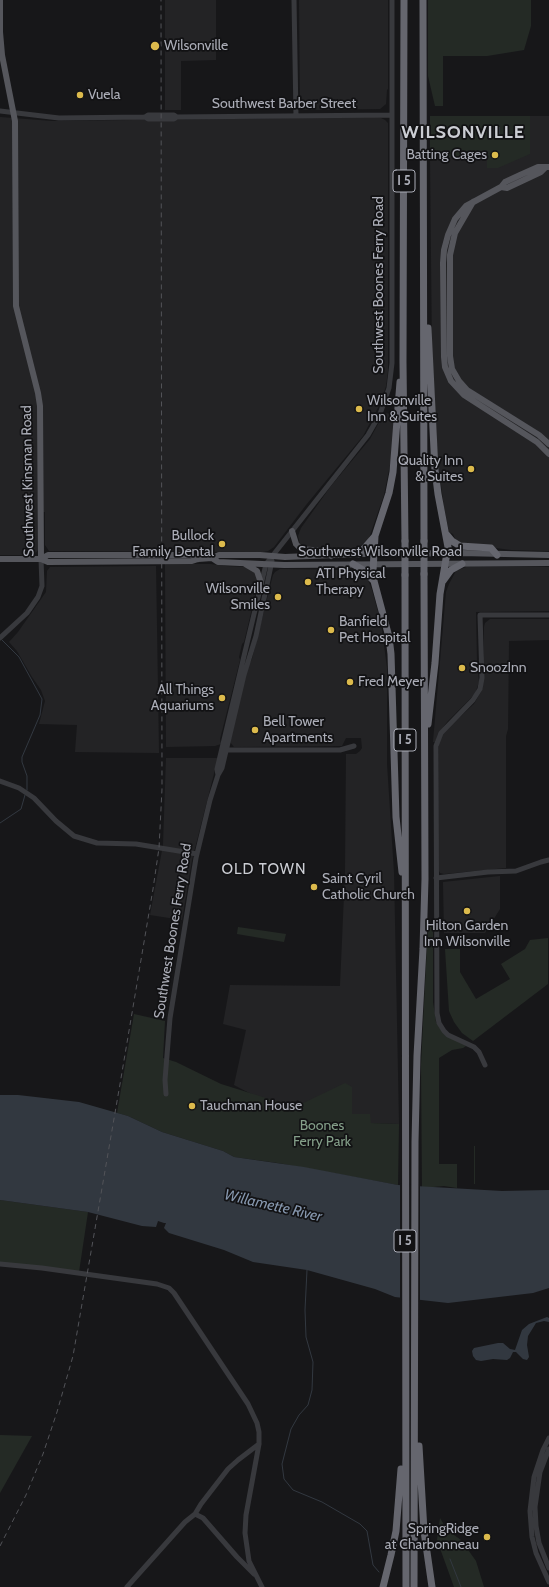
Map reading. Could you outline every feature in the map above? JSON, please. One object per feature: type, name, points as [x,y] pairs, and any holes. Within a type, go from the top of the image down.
[{"type":"highway","name":"I 5","points":[[404,0],[403,362],[405,541],[406,1587]]},
{"type":"highway","name":"I 5","points":[[414,1587],[415,1142],[417,1056],[425,902],[423,0]]},
{"type":"highway","name":"I 5","points":[[424,316],[428,322],[435,470],[448,547],[441,584],[435,663],[425,755]]},
{"type":"highway","name":"I 5","points":[[403,362],[398,392],[393,472],[385,509],[375,536],[373,564],[374,581],[391,654],[396,817],[405,906]]},
{"type":"highway","points":[[445,533],[452,541],[460,546],[491,548],[497,555]]},
{"type":"highway","name":"I 5","points":[[359,554],[375,536]]},
{"type":"highway","points":[[353,564],[363,570],[374,581]]},
{"type":"highway","points":[[441,584],[451,570],[462,564]]},
{"type":"highway","name":"I 5","points":[[415,1414],[418,1438],[424,1536],[432,1587]]},
{"type":"highway","name":"I 5","points":[[383,1587],[396,1531],[405,1429]]},
{"type":"main road","name":"Southwest Kinsman Road","points":[[0,0],[2,55],[14,113],[15,301],[17,316],[40,403],[41,559]]},
{"type":"main road","points":[[547,167],[534,168],[505,182],[501,187],[466,206],[455,219],[448,235],[444,250],[443,348],[446,367],[454,386],[464,395],[537,442],[549,454]]},
{"type":"main road","points":[[473,202],[455,233],[450,255],[450,356],[452,369],[458,381],[467,390],[539,435],[549,444]]},
{"type":"main road","points":[[292,531],[296,544],[302,549],[323,551],[331,556]]},
{"type":"main road","name":"Southwest Wilsonville Road","points":[[0,559],[41,559],[48,562],[192,561],[198,559],[213,559],[219,556],[331,556],[359,554],[446,553],[549,555]]},
{"type":"main road","name":"Southwest Wilsonville Road","points":[[213,559],[218,562],[269,564],[444,565],[549,563]]},
{"type":"main road","points":[[242,563],[257,571],[261,583]]},
{"type":"street","points":[[294,0],[296,116]]},
{"type":"street","name":"Southwest Boones Ferry Road","points":[[218,775],[217,769],[261,583],[272,556],[368,435],[378,419],[387,394],[392,363],[392,0]]},
{"type":"street","name":"Southwest Barber Street","points":[[0,111],[59,118],[145,117],[148,115],[174,115],[177,117],[392,115]]},
{"type":"street","name":"Southwest Kinsman Road","points":[[2,637],[27,613],[38,597],[42,586],[41,559]]},
{"type":"street","name":"Southwest Boones Ferry Road","points":[[166,1094],[170,1018],[197,854],[207,813],[227,750],[269,564]]},
{"type":"street","points":[[485,1064],[476,1049],[470,1044],[448,1035],[438,1020],[436,744],[443,730],[473,700],[480,689],[482,678],[480,615],[549,615]]},
{"type":"street","points":[[227,750],[340,750],[354,746]]},
{"type":"street","points":[[0,781],[19,788],[31,796],[41,804],[60,825],[74,836],[97,843],[136,844],[197,854]]},
{"type":"street","points":[[436,878],[488,872],[516,871],[549,860]]},
{"type":"street","points":[[0,1264],[42,1268],[157,1284],[169,1288],[182,1303],[252,1411],[259,1428],[259,1444],[245,1528],[246,1548],[255,1575],[262,1587]]},
{"type":"street","points":[[549,1438],[543,1450],[534,1477],[530,1512],[531,1532],[536,1553],[549,1582]]},
{"type":"street","points":[[127,1587],[185,1522],[195,1514],[200,1504],[228,1469],[247,1452],[259,1444]]},
{"type":"street","points":[[549,1448],[538,1485],[535,1515],[539,1543],[549,1568]]},
{"type":"street","points":[[195,1514],[203,1518],[255,1575]]},
{"type":"shaded area","points":[[165,0],[216,0],[216,60],[181,61],[181,110],[165,110]]},
{"type":"shaded area","points":[[299,0],[388,0],[388,89],[386,104],[380,109],[303,110],[300,106]]},
{"type":"shaded area","points":[[530,116],[549,116],[549,551],[511,550],[457,543],[453,534],[449,532],[438,462],[432,353],[430,157],[487,157],[530,154]]},
{"type":"shaded area","points":[[0,117],[52,121],[372,117],[381,118],[388,123],[388,371],[386,386],[381,402],[363,436],[306,505],[274,547],[268,551],[49,551],[45,545],[45,512],[38,512],[38,550],[35,554],[0,555]]},
{"type":"shaded area","points":[[384,413],[395,414],[392,455],[384,495],[369,538],[359,547],[350,550],[330,550],[304,547],[300,544],[298,536],[301,528],[331,486],[370,439]]},
{"type":"shaded area","points":[[165,564],[210,564],[245,567],[255,572],[258,583],[220,739],[221,744],[215,746],[166,747]]},
{"type":"shaded area","points":[[156,566],[159,753],[75,752],[77,725],[39,724],[45,701],[41,690],[17,651],[9,642],[18,632],[46,592],[47,571],[50,567]]},
{"type":"shaded area","points":[[466,567],[549,567],[549,611],[476,612],[479,682],[475,694],[447,722],[438,734],[435,742],[433,742],[446,592],[456,571]]},
{"type":"shaded area","points":[[280,569],[357,570],[366,575],[372,590],[381,623],[387,668],[387,764],[394,873],[399,1124],[371,1123],[351,1114],[352,1087],[301,1105],[298,1100],[290,1104],[274,1106],[234,1085],[246,1030],[223,1024],[230,985],[340,986],[345,873],[346,754],[356,754],[362,748],[361,738],[346,738],[342,746],[234,747],[230,742],[248,666],[252,659],[273,575]]},
{"type":"shaded area","points":[[490,619],[549,619],[549,640],[509,641],[508,729],[506,736],[506,868],[444,874],[440,873],[438,869],[440,738],[445,731],[474,704],[482,690],[484,670],[484,627],[485,623]]},
{"type":"shaded area","points":[[166,758],[218,758],[192,860],[182,920],[150,915],[163,845]]},
{"type":"shaded area","points":[[500,876],[500,909],[485,933],[444,933],[443,882]]},
{"type":"green space","points":[[428,0],[531,0],[531,26],[524,50],[487,56],[443,56],[443,106],[435,106],[428,76]]},
{"type":"green space","points":[[430,116],[530,116],[530,154],[498,168],[487,168],[487,157],[430,157]]},
{"type":"green space","points":[[428,926],[433,926],[433,1002],[436,1022],[444,1034],[466,1046],[452,1050],[439,1058],[439,1164],[457,1164],[457,1188],[444,1186],[422,1188],[421,1065]]},
{"type":"green space","points":[[238,927],[286,934],[284,942],[237,934]]},
{"type":"green space","points":[[548,938],[548,984],[473,1041],[462,1033],[454,1022],[449,1011],[445,949],[460,949],[460,972],[476,999],[510,979],[501,964],[525,949],[530,940]]},
{"type":"green space","name":"Boones Ferry Park","points":[[134,1014],[165,1021],[163,1058],[176,1062],[221,1084],[295,1107],[345,1083],[352,1087],[352,1114],[370,1114],[371,1123],[399,1124],[398,1185],[278,1163],[234,1157],[223,1151],[162,1132],[128,1116],[117,1113]]},
{"type":"green space","points":[[475,1146],[475,1184],[474,1184]]},
{"type":"green space","points":[[0,1200],[88,1212],[79,1272],[0,1263]]},
{"type":"green space","points":[[0,1435],[32,1436],[0,1493]]},
{"type":"green space","points":[[440,1518],[447,1530],[461,1540],[476,1561],[484,1587],[454,1587],[437,1540]]},
{"type":"water","points":[[487,127],[500,127],[500,137],[487,137]]},
{"type":"water","name":"Willamette River","points":[[0,1095],[18,1095],[79,1102],[128,1116],[162,1132],[223,1151],[234,1157],[304,1167],[398,1185],[502,1191],[549,1190],[549,1288],[533,1293],[448,1303],[395,1297],[375,1289],[307,1270],[253,1262],[224,1250],[169,1233],[164,1228],[166,1223],[158,1221],[156,1227],[142,1226],[88,1212],[0,1200]]},
{"type":"water","points":[[547,1317],[549,1318],[549,1322],[544,1321],[536,1323],[528,1336],[527,1345],[529,1357],[527,1360],[523,1359],[516,1352],[513,1352],[507,1360],[493,1359],[481,1361],[476,1360],[473,1356],[472,1351],[474,1348],[498,1343],[503,1343],[510,1349],[515,1350],[522,1330],[529,1324]]},
{"type":"pier","points":[[400,1183],[420,1185],[420,1302],[400,1300]]},
{"type":"waterway","points":[[2,640],[19,657],[42,699],[40,715],[22,757],[22,762],[27,776],[27,790]]},
{"type":"waterway","points":[[0,823],[21,809],[25,795]]},
{"type":"waterway","points":[[307,1270],[305,1310],[306,1337],[313,1362],[312,1390],[308,1405],[299,1415],[291,1429],[282,1464],[284,1479],[293,1490],[322,1502],[360,1524],[367,1531],[373,1565],[379,1572]]},
{"type":"waterway","points":[[450,1559],[461,1587]]},
{"type":"railway","points":[[0,1546],[26,1495],[43,1454],[73,1356],[159,848],[162,789],[161,0]]},
{"type":"place","name":"Wilsonville","points":[[155,46]]},
{"type":"place","name":"Vuela","points":[[80,95]]},
{"type":"place","name":"Batting Cages","points":[[495,155]]},
{"type":"place","name":"Wilsonville Inn & Suites","points":[[359,409]]},
{"type":"place","name":"Quality Inn & Suites","points":[[471,469]]},
{"type":"place","name":"Bullock Family Dental","points":[[222,544]]},
{"type":"place","name":"ATI Physical Therapy","points":[[308,582]]},
{"type":"place","name":"Wilsonville Smiles","points":[[278,597]]},
{"type":"place","name":"Banfield Pet Hospital","points":[[331,630]]},
{"type":"place","name":"SnoozInn","points":[[462,668]]},
{"type":"place","name":"Fred Meyer","points":[[350,682]]},
{"type":"place","name":"All Things Aquariums","points":[[222,698]]},
{"type":"place","name":"Bell Tower Apartments","points":[[255,730]]},
{"type":"place","name":"Saint Cyril Catholic Church","points":[[314,887]]},
{"type":"place","name":"Hilton Garden Inn Wilsonville","points":[[467,911]]},
{"type":"place","name":"Tauchman House","points":[[192,1106]]},
{"type":"place","name":"SpringRidge at Charbonneau","points":[[487,1537]]},
{"type":"district","name":"WILSONVILLE","points":[[463,133]]},
{"type":"district","name":"OLD TOWN","points":[[264,870]]}]
